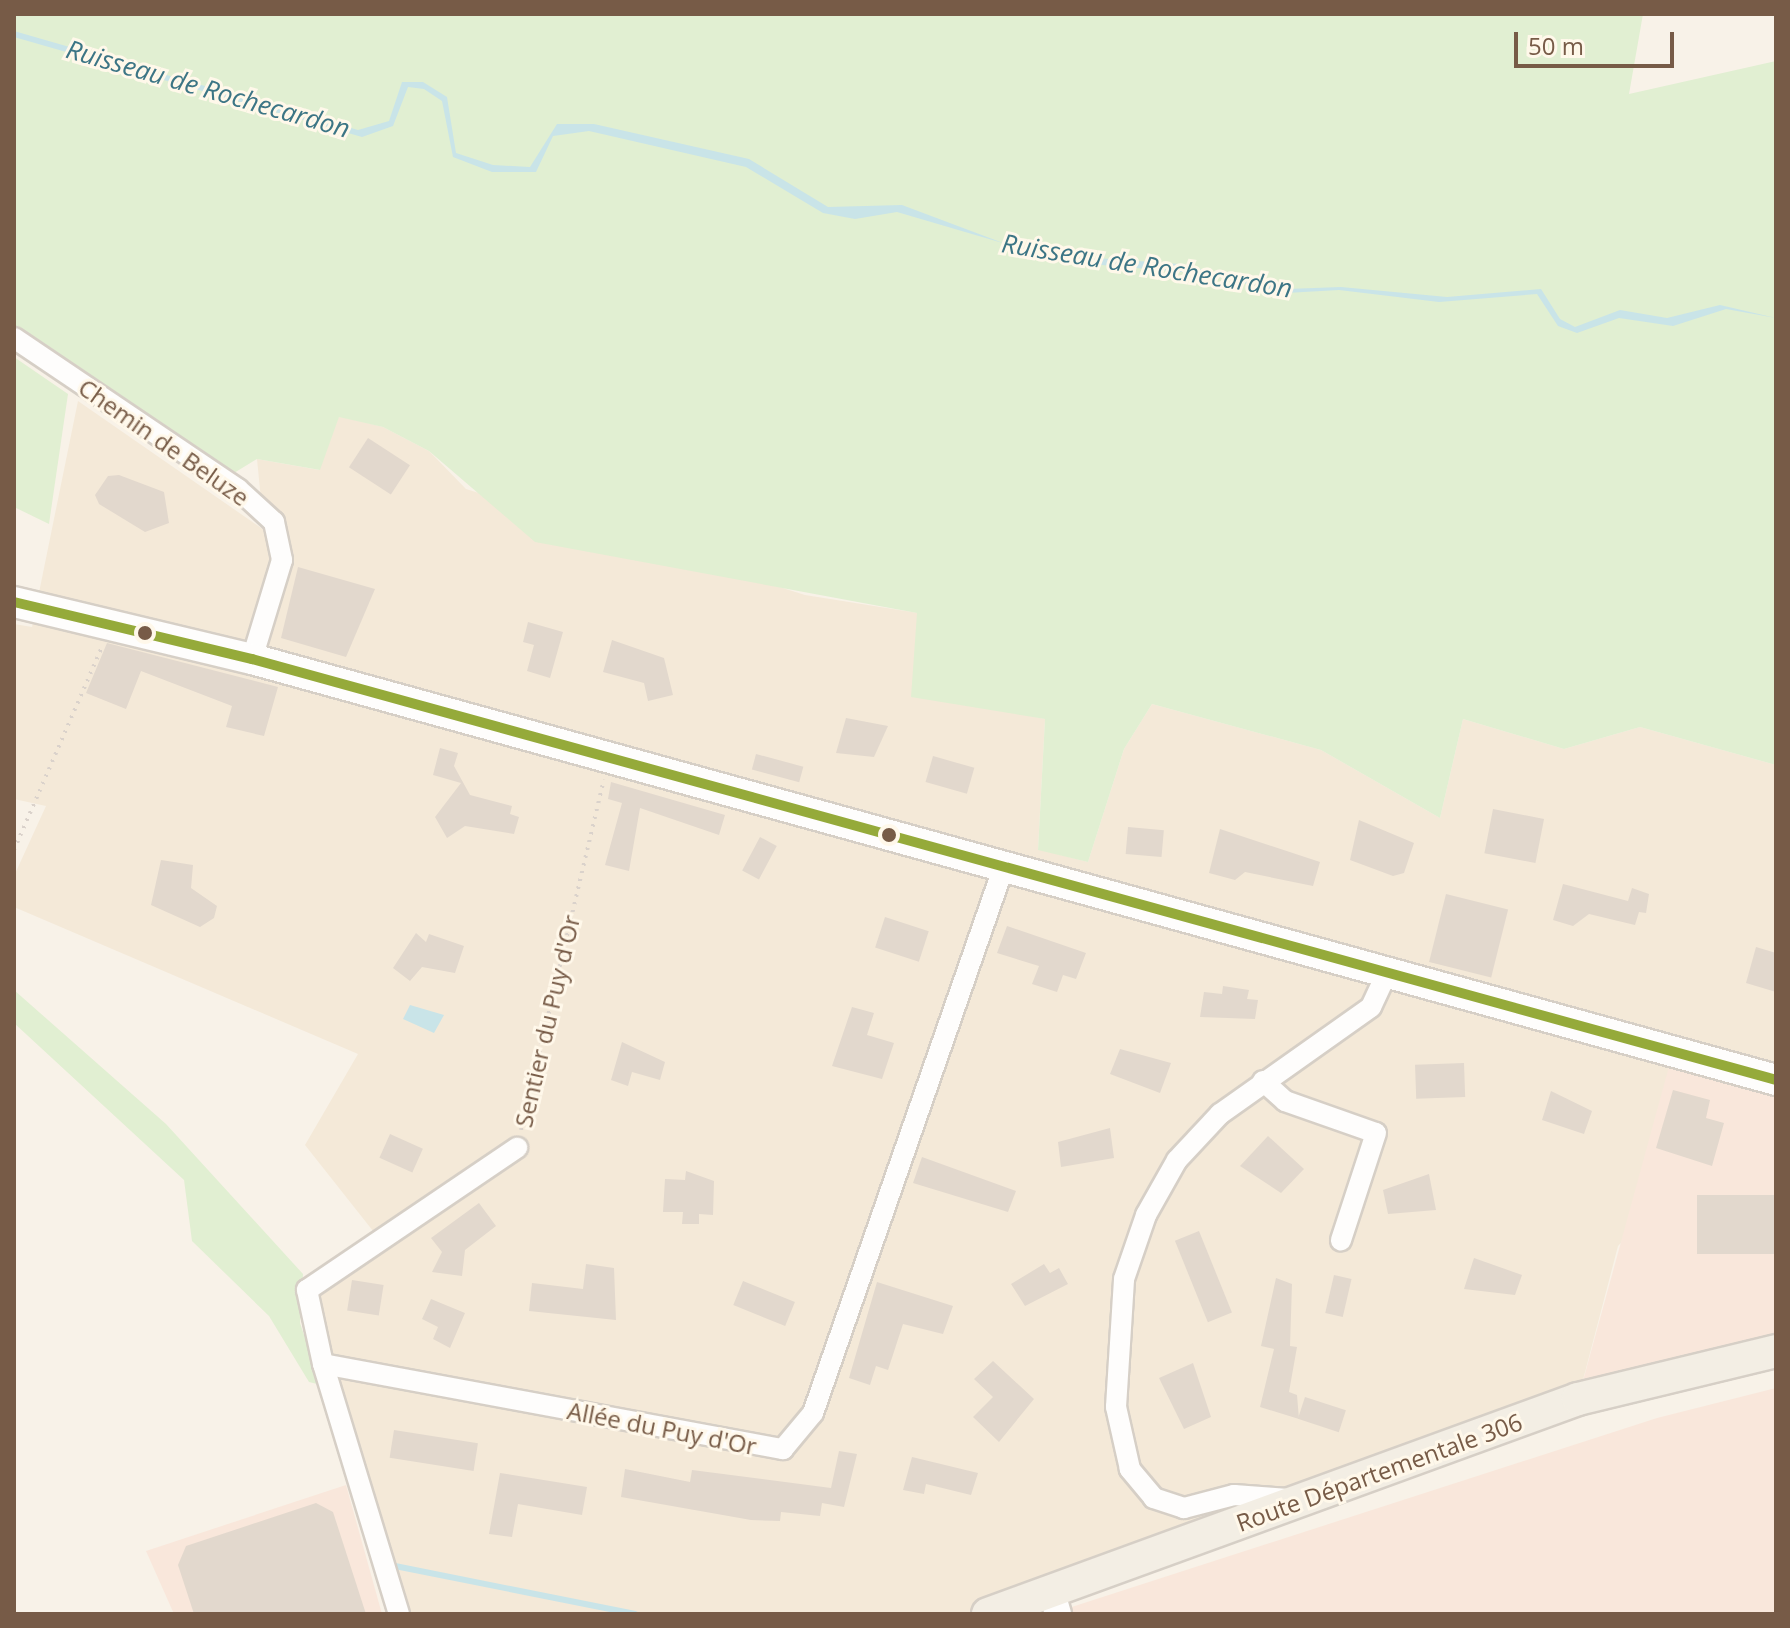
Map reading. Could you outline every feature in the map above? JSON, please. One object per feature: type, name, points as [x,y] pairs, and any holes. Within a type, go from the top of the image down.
[{"type":"main road","points":[[14,602],[112,623],[252,659],[1776,1080]]},
{"type":"main road","name":"Route Départementale 306","points":[[988,1614],[1055,1603],[1304,1501],[1578,1399],[1776,1351]]},
{"type":"street","name":"Chemin de Beluze","points":[[14,338],[238,489],[274,522],[282,560],[252,659]]},
{"type":"street","name":"Allée du Puy d'Or","points":[[323,1364],[783,1449],[813,1413],[1004,866]]},
{"type":"street","points":[[1304,1501],[1234,1495],[1184,1508],[1154,1498],[1130,1469],[1116,1407],[1124,1279],[1146,1215],[1177,1160],[1263,1081],[1371,1007],[1387,973]]},
{"type":"street","points":[[1263,1081],[1285,1101],[1376,1133],[1341,1240]]},
{"type":"street","name":"Sentier du Puy d'Or","points":[[323,1364],[307,1290],[517,1148]]},
{"type":"street","points":[[323,1364],[399,1614]]},
{"type":"path","points":[[14,850],[112,623]]},
{"type":"path","name":"Sentier du Puy d'Or","points":[[517,1148],[609,760]]},
{"type":"shaded area","points":[[78,401],[264,530],[257,459],[319,470],[339,416],[383,427],[429,451],[466,489],[805,595],[918,613],[983,706],[1045,719],[1038,849],[1088,862],[1124,749],[1152,704],[1321,750],[1440,818],[1463,719],[1564,749],[1640,727],[1776,765],[1776,1080],[1618,1246],[1578,1399],[987,1614],[399,1614],[323,1364],[291,1287],[373,1231],[305,1145],[358,1054],[14,907],[14,876],[46,806],[14,799],[14,624],[32,627]]},
{"type":"shaded area","points":[[1673,1052],[1776,1080],[1776,1351],[1578,1399]]},
{"type":"shaded area","points":[[1776,1388],[1776,1614],[1050,1614],[1657,1418]]},
{"type":"shaded area","points":[[346,1485],[382,1614],[174,1614],[146,1551]]},
{"type":"green space","points":[[14,14],[1643,14],[1629,94],[1776,61],[1776,765],[1640,727],[1564,749],[1463,719],[1440,818],[1321,750],[1152,704],[1124,749],[1088,862],[1038,850],[1045,719],[911,697],[917,613],[535,542],[429,451],[383,427],[339,417],[320,470],[257,459],[234,473],[14,325]]},
{"type":"green space","points":[[14,357],[68,394],[49,524],[14,507]]},
{"type":"green space","points":[[14,990],[166,1124],[303,1274],[300,1323],[321,1385],[309,1382],[269,1316],[192,1241],[184,1180],[14,1023]]},
{"type":"water","name":"Ruisseau de Rochecardon","points":[[14,31],[358,130],[389,121],[402,82],[423,82],[447,97],[456,153],[493,165],[530,167],[557,124],[594,124],[749,159],[828,207],[902,205],[1003,243],[897,212],[855,219],[823,213],[746,167],[589,131],[553,136],[536,172],[492,172],[453,157],[442,101],[424,89],[408,87],[393,126],[362,137],[14,37]]},
{"type":"water","name":"Ruisseau de Rochecardon","points":[[1003,243],[1069,256],[1179,264],[1287,289],[1341,287],[1447,297],[1541,289],[1560,319],[1575,327],[1620,310],[1667,318],[1720,305],[1776,318],[1726,309],[1673,326],[1619,318],[1577,333],[1558,326],[1537,294],[1439,302],[1339,290],[1286,293],[1204,274],[1068,262]]},
{"type":"water","points":[[410,1005],[444,1015],[434,1033],[403,1019]]},
{"type":"building","points":[[368,438],[410,465],[391,495],[349,467]]},
{"type":"building","points":[[119,475],[164,492],[169,523],[145,532],[99,504],[95,495],[108,476]]},
{"type":"building","points":[[298,567],[375,589],[346,657],[281,638]]},
{"type":"building","points":[[528,622],[563,632],[550,678],[527,671],[534,645],[523,642]]},
{"type":"building","points":[[612,640],[664,658],[673,695],[648,701],[644,683],[603,672]]},
{"type":"building","points":[[107,643],[278,687],[264,736],[226,727],[232,706],[141,671],[126,709],[86,693]]},
{"type":"building","points":[[846,718],[888,726],[874,757],[836,753]]},
{"type":"building","points":[[440,748],[458,753],[454,766],[470,795],[512,806],[510,814],[519,817],[514,834],[465,826],[447,838],[435,817],[461,783],[433,775]]},
{"type":"building","points":[[756,754],[803,767],[799,782],[752,769]]},
{"type":"building","points":[[933,756],[974,768],[967,794],[926,782]]},
{"type":"building","points":[[611,782],[725,815],[719,835],[640,808],[629,871],[605,865],[622,803],[608,799]]},
{"type":"building","points":[[1493,809],[1544,819],[1535,863],[1484,853]]},
{"type":"building","points":[[1359,820],[1414,843],[1404,873],[1393,876],[1350,860]]},
{"type":"building","points":[[1128,827],[1164,830],[1162,857],[1126,854]]},
{"type":"building","points":[[1220,829],[1320,862],[1313,886],[1245,872],[1235,880],[1209,873]]},
{"type":"building","points":[[760,837],[777,846],[759,879],[742,871]]},
{"type":"building","points":[[161,860],[193,865],[191,888],[217,906],[214,918],[200,927],[151,905]]},
{"type":"building","points":[[1563,884],[1628,901],[1632,888],[1649,894],[1646,913],[1639,912],[1635,925],[1589,914],[1573,926],[1553,920]]},
{"type":"building","points":[[1446,894],[1508,909],[1491,977],[1429,962]]},
{"type":"building","points":[[885,917],[929,931],[919,962],[875,947]]},
{"type":"building","points":[[1007,926],[1086,953],[1076,979],[1063,975],[1057,992],[1032,984],[1039,966],[997,953]]},
{"type":"building","points":[[416,933],[426,942],[429,934],[464,946],[455,973],[422,967],[410,981],[393,968]]},
{"type":"building","points":[[1756,947],[1776,953],[1776,992],[1746,983]]},
{"type":"building","points":[[1223,986],[1249,990],[1247,999],[1258,1000],[1255,1019],[1200,1017],[1204,992],[1222,994]]},
{"type":"building","points":[[852,1007],[874,1013],[867,1035],[894,1043],[882,1079],[832,1066]]},
{"type":"building","points":[[622,1042],[665,1062],[660,1080],[632,1072],[628,1086],[611,1080]]},
{"type":"building","points":[[1120,1049],[1171,1063],[1160,1093],[1110,1074]]},
{"type":"building","points":[[1464,1063],[1465,1097],[1416,1099],[1415,1065]]},
{"type":"building","points":[[1673,1090],[1710,1100],[1706,1118],[1724,1123],[1712,1166],[1656,1148]]},
{"type":"building","points":[[1551,1091],[1592,1111],[1584,1134],[1542,1120]]},
{"type":"building","points":[[1110,1128],[1114,1158],[1061,1167],[1058,1142]]},
{"type":"building","points":[[390,1134],[423,1149],[412,1172],[379,1158]]},
{"type":"building","points":[[1268,1136],[1304,1169],[1281,1193],[1240,1166]]},
{"type":"building","points":[[922,1157],[1016,1191],[1008,1212],[913,1183]]},
{"type":"building","points":[[686,1171],[714,1181],[713,1215],[699,1214],[699,1224],[682,1224],[683,1212],[663,1212],[665,1179],[685,1180]]},
{"type":"building","points":[[1429,1174],[1436,1210],[1388,1214],[1383,1190]]},
{"type":"building","points":[[1697,1195],[1776,1195],[1776,1254],[1697,1254]]},
{"type":"building","points":[[479,1203],[496,1226],[465,1250],[462,1276],[432,1272],[442,1252],[431,1238]]},
{"type":"building","points":[[1199,1231],[1232,1313],[1208,1322],[1175,1241]]},
{"type":"building","points":[[1474,1258],[1522,1275],[1515,1295],[1464,1289]]},
{"type":"building","points":[[586,1264],[614,1268],[616,1320],[529,1311],[532,1283],[583,1289]]},
{"type":"building","points":[[1044,1264],[1050,1273],[1059,1268],[1068,1284],[1025,1306],[1011,1284]]},
{"type":"building","points":[[1334,1275],[1352,1279],[1343,1317],[1325,1313]]},
{"type":"building","points":[[1276,1278],[1292,1284],[1290,1346],[1297,1347],[1289,1392],[1297,1395],[1299,1419],[1260,1407],[1274,1349],[1261,1346]]},
{"type":"building","points":[[352,1280],[384,1285],[379,1316],[347,1311]]},
{"type":"building","points":[[743,1281],[795,1302],[785,1326],[733,1305]]},
{"type":"building","points":[[877,1282],[953,1306],[943,1334],[903,1324],[888,1370],[876,1366],[870,1385],[849,1378]]},
{"type":"building","points":[[431,1299],[465,1313],[450,1348],[433,1339],[438,1327],[422,1319]]},
{"type":"building","points":[[993,1361],[1034,1399],[999,1442],[973,1417],[993,1397],[974,1379]]},
{"type":"building","points":[[1193,1363],[1211,1417],[1184,1429],[1159,1378]]},
{"type":"building","points":[[1305,1397],[1346,1410],[1339,1432],[1298,1419]]},
{"type":"building","points":[[394,1430],[478,1443],[474,1471],[390,1458]]},
{"type":"building","points":[[839,1451],[857,1454],[844,1507],[822,1503],[820,1516],[781,1512],[780,1521],[751,1520],[621,1497],[625,1469],[690,1482],[692,1470],[831,1488]]},
{"type":"building","points":[[912,1457],[978,1473],[971,1495],[926,1484],[924,1494],[903,1490]]},
{"type":"building","points":[[500,1473],[587,1487],[582,1515],[518,1504],[512,1537],[489,1534]]},
{"type":"building","points":[[316,1503],[333,1512],[366,1614],[194,1614],[178,1565],[186,1546]]},
{"type":"waterway","points":[[395,1566],[635,1614]]},
{"type":"transit line","points":[[14,602],[252,659],[1776,1080]]}]
